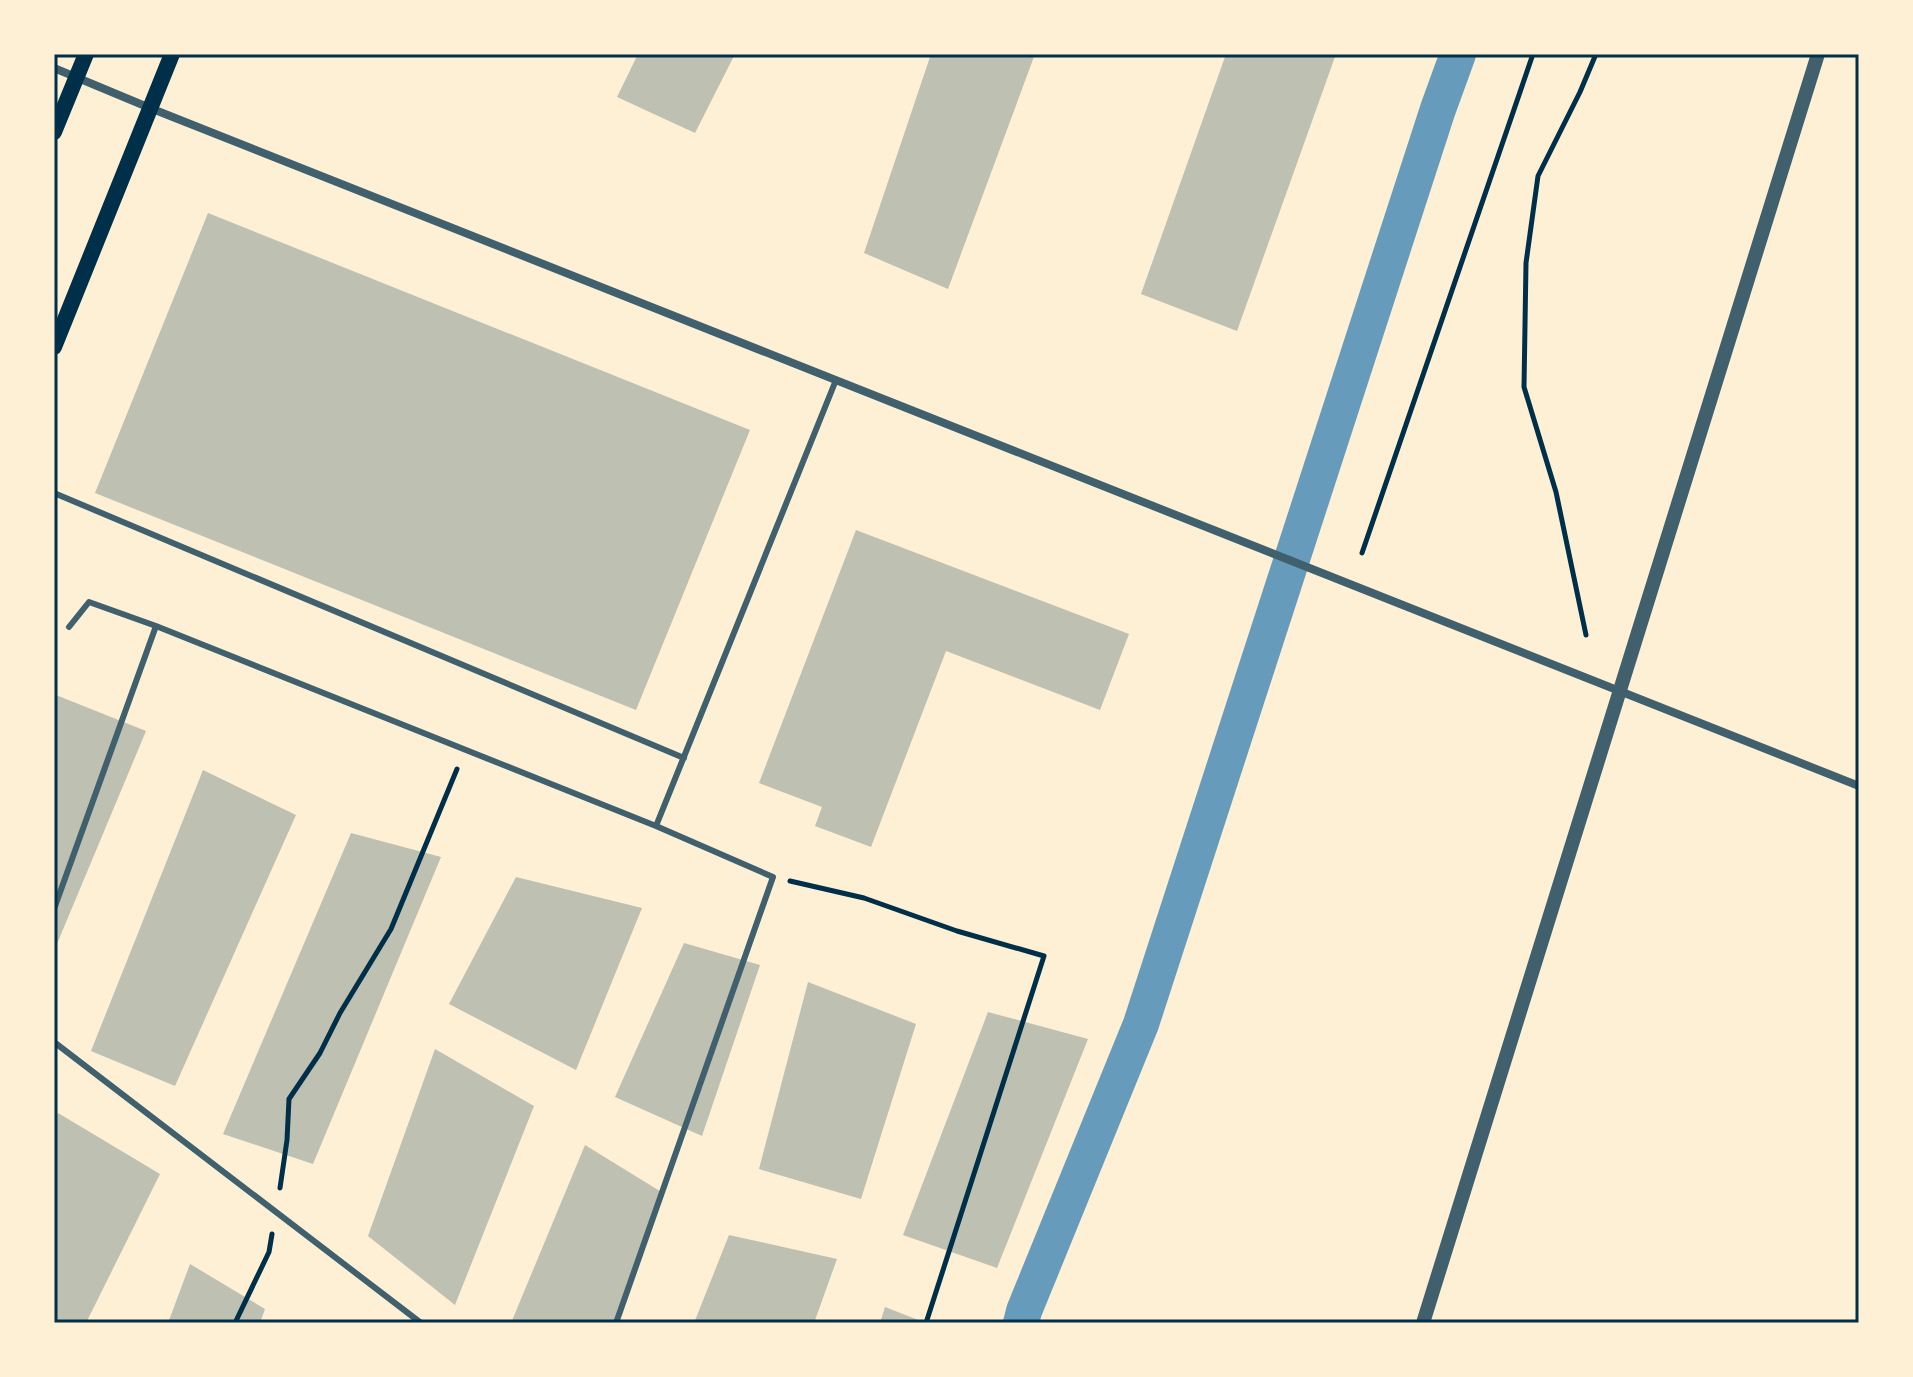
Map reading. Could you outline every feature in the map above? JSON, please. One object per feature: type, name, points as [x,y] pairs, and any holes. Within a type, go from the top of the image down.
[{"type":"main road","points":[[54,132],[86,54]]},
{"type":"main road","points":[[54,347],[172,54]]},
{"type":"street","points":[[1423,1323],[1818,54]]},
{"type":"street","points":[[54,68],[1859,786]]},
{"type":"lane","points":[[656,826],[836,380]]},
{"type":"lane","points":[[54,493],[684,758]]},
{"type":"lane","points":[[69,627],[89,602],[656,826],[773,877],[616,1323]]},
{"type":"lane","points":[[54,909],[156,626]]},
{"type":"lane","points":[[54,1042],[421,1323]]},
{"type":"path","points":[[1362,553],[1533,54]]},
{"type":"path","points":[[1586,635],[1556,492],[1524,387],[1526,263],[1538,176],[1596,54]]},
{"type":"path","points":[[235,1323],[269,1252],[287,1140],[289,1099],[320,1053],[340,1013],[391,929],[464,749]]},
{"type":"path","points":[[773,877],[864,898],[957,931],[1044,956],[926,1323]]},
{"type":"building","points":[[638,54],[735,54],[695,133],[617,97]]},
{"type":"building","points":[[931,54],[1035,54],[948,289],[864,253]]},
{"type":"building","points":[[1226,54],[1336,54],[1237,331],[1141,294]]},
{"type":"building","points":[[208,213],[750,430],[636,710],[95,493]]},
{"type":"building","points":[[856,530],[1129,634],[1100,710],[946,651],[871,847],[815,826],[822,807],[759,783]]},
{"type":"building","points":[[56,695],[146,731],[54,951],[54,699]]},
{"type":"building","points":[[203,770],[296,815],[175,1086],[91,1051]]},
{"type":"building","points":[[351,833],[441,857],[313,1164],[223,1134]]},
{"type":"building","points":[[516,877],[642,908],[576,1070],[449,1004]]},
{"type":"building","points":[[684,943],[760,965],[702,1136],[615,1097]]},
{"type":"building","points":[[808,982],[916,1024],[861,1199],[759,1169]]},
{"type":"building","points":[[988,1012],[1088,1039],[997,1268],[903,1235]]},
{"type":"building","points":[[435,1049],[534,1106],[455,1305],[368,1236]]},
{"type":"building","points":[[58,1113],[160,1174],[86,1323],[54,1323],[54,1122]]},
{"type":"building","points":[[585,1145],[663,1193],[617,1323],[511,1323]]},
{"type":"building","points":[[729,1235],[837,1259],[814,1323],[694,1323]]},
{"type":"building","points":[[190,1264],[265,1309],[260,1323],[168,1323]]},
{"type":"building","points":[[885,1307],[926,1323],[880,1323]]},
{"type":"waterway","points":[[1021,1323],[1141,1024],[1458,54]]}]
